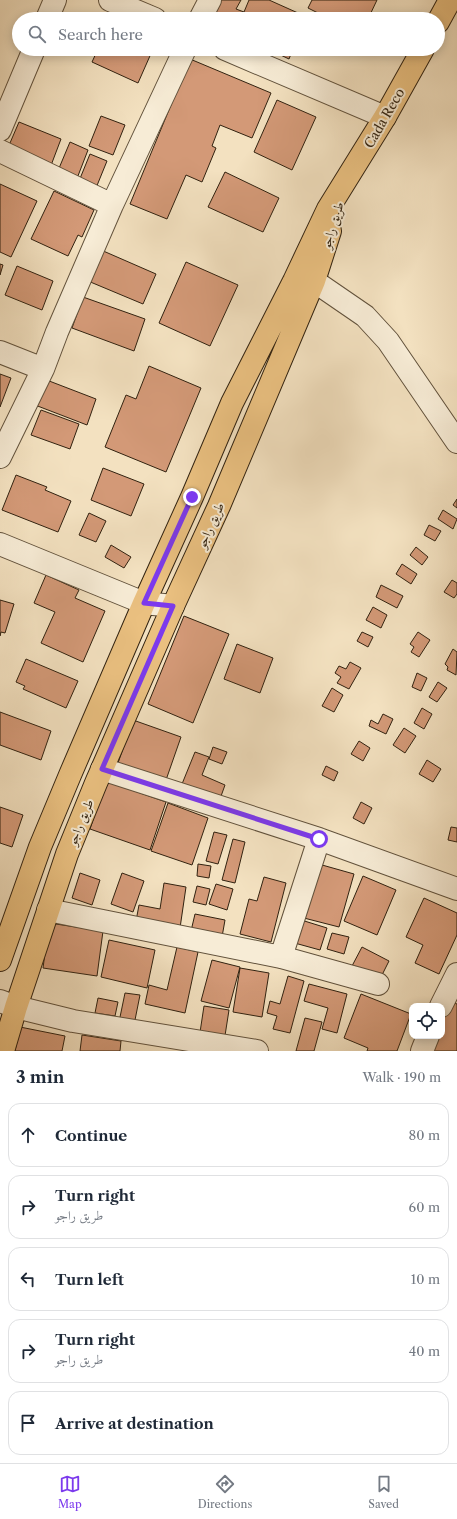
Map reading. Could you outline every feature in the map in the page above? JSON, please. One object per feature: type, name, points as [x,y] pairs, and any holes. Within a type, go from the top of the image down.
[{"type":"main road","points":[[443,12],[450,0]]},
{"type":"main road","name":"Cada Reco","points":[[344,186],[386,117],[419,56]]},
{"type":"main road","name":"طريق راجو","points":[[3,1051],[8,1004],[48,910],[67,854],[102,769],[173,606],[219,506],[314,281],[344,186]]},
{"type":"main road","name":"طريق راجو","points":[[0,960],[40,847],[144,603],[192,497],[232,403],[294,281],[328,209],[344,186]]},
{"type":"street","points":[[50,12],[55,0]]},
{"type":"street","points":[[110,0],[138,12]]},
{"type":"street","points":[[204,12],[210,0]]},
{"type":"street","points":[[0,130],[31,56]]},
{"type":"street","points":[[0,456],[43,369],[57,332],[112,205],[182,56]]},
{"type":"street","points":[[242,56],[386,117]]},
{"type":"street","points":[[0,151],[112,205]]},
{"type":"street","points":[[314,281],[364,316],[388,341],[457,442]]},
{"type":"street","points":[[0,352],[43,369]]},
{"type":"street","points":[[0,544],[144,603],[173,606]]},
{"type":"street","points":[[102,769],[319,839],[457,889]]},
{"type":"street","points":[[281,957],[319,839]]},
{"type":"street","points":[[48,910],[281,957],[378,984]]},
{"type":"street","points":[[442,1003],[457,974]]},
{"type":"street","points":[[8,1004],[110,1028],[257,1051]]},
{"type":"street","points":[[422,1051],[427,1039]]},
{"type":"building","points":[[215,0],[241,0],[236,9],[244,12],[210,12]]},
{"type":"building","points":[[249,0],[269,0],[296,12],[244,12]]},
{"type":"building","points":[[312,0],[377,0],[371,12],[316,12],[308,8]]},
{"type":"building","points":[[95,56],[150,56],[138,83],[92,62]]},
{"type":"building","points":[[283,56],[290,56],[289,59]]},
{"type":"building","points":[[190,59],[271,93],[252,138],[220,125],[212,146],[216,148],[202,182],[186,175],[167,219],[130,204]]},
{"type":"building","points":[[277,100],[316,117],[292,170],[254,152]]},
{"type":"building","points":[[101,116],[125,125],[113,155],[89,146]]},
{"type":"building","points":[[19,122],[61,139],[50,168],[7,150]]},
{"type":"building","points":[[70,142],[88,150],[76,181],[57,173]]},
{"type":"building","points":[[90,154],[107,161],[96,188],[79,181]]},
{"type":"building","points":[[225,172],[279,198],[263,232],[208,207]]},
{"type":"building","points":[[0,184],[37,201],[11,257],[0,252]]},
{"type":"building","points":[[54,191],[94,210],[82,237],[78,235],[68,256],[31,239]]},
{"type":"building","points":[[101,250],[156,274],[143,304],[88,281]]},
{"type":"building","points":[[186,262],[238,285],[210,346],[159,323]]},
{"type":"building","points":[[0,264],[3,265],[0,275]]},
{"type":"building","points":[[17,266],[53,281],[42,310],[5,295]]},
{"type":"building","points":[[83,297],[145,319],[134,351],[72,328]]},
{"type":"building","points":[[149,366],[201,388],[166,472],[105,447],[126,395],[136,399]]},
{"type":"building","points":[[0,374],[11,378],[0,407]]},
{"type":"building","points":[[44,379],[96,399],[87,425],[35,405]]},
{"type":"building","points":[[41,410],[79,424],[70,449],[31,435]]},
{"type":"building","points":[[103,468],[144,484],[131,516],[91,500]]},
{"type":"building","points":[[16,475],[47,487],[45,490],[71,501],[58,532],[2,510]]},
{"type":"building","points":[[457,499],[457,508],[453,505]]},
{"type":"building","points":[[443,510],[457,519],[453,529],[438,519]]},
{"type":"building","points":[[89,513],[106,521],[96,542],[79,535]]},
{"type":"building","points":[[429,525],[441,531],[435,541],[424,535]]},
{"type":"building","points":[[111,545],[131,557],[124,568],[105,557]]},
{"type":"building","points":[[416,547],[428,557],[422,565],[410,555]]},
{"type":"building","points":[[402,564],[417,574],[411,584],[396,574]]},
{"type":"building","points":[[46,575],[79,590],[75,598],[105,611],[83,662],[41,643],[55,612],[34,603]]},
{"type":"building","points":[[452,580],[457,583],[457,594],[454,598],[444,592]]},
{"type":"building","points":[[381,585],[403,596],[397,608],[376,597]]},
{"type":"building","points":[[0,600],[14,604],[5,633],[1,632],[0,636]]},
{"type":"building","points":[[373,607],[387,615],[381,628],[366,620]]},
{"type":"building","points":[[184,616],[229,634],[193,723],[148,704]]},
{"type":"building","points":[[362,632],[373,637],[368,647],[357,641]]},
{"type":"building","points":[[418,632],[430,640],[419,657],[411,652],[414,647],[410,644]]},
{"type":"building","points":[[237,644],[273,658],[260,693],[224,679]]},
{"type":"building","points":[[453,649],[457,652],[456,675],[447,670],[448,667],[445,664]]},
{"type":"building","points":[[26,659],[78,681],[66,708],[23,689],[25,686],[16,682]]},
{"type":"building","points":[[350,662],[361,668],[349,689],[337,683],[341,677],[335,673],[339,666],[346,669]]},
{"type":"building","points":[[417,673],[427,678],[421,691],[412,687]]},
{"type":"building","points":[[438,682],[447,688],[437,702],[429,697]]},
{"type":"building","points":[[332,688],[343,695],[334,712],[322,706]]},
{"type":"building","points":[[422,708],[432,714],[424,729],[414,723]]},
{"type":"building","points":[[0,712],[51,731],[41,760],[0,745]]},
{"type":"building","points":[[383,714],[393,719],[386,734],[369,726],[371,720],[378,724]]},
{"type":"building","points":[[133,720],[181,737],[166,780],[118,763]]},
{"type":"building","points":[[404,728],[416,736],[405,753],[393,745]]},
{"type":"building","points":[[359,741],[370,748],[363,761],[351,754]]},
{"type":"building","points":[[213,747],[227,752],[222,764],[209,759]]},
{"type":"building","points":[[195,752],[209,757],[202,775],[225,785],[220,799],[182,784]]},
{"type":"building","points":[[427,760],[441,769],[433,782],[419,774]]},
{"type":"building","points":[[326,766],[338,772],[334,781],[322,775]]},
{"type":"building","points":[[106,781],[166,802],[150,850],[90,829]]},
{"type":"building","points":[[361,802],[372,808],[364,824],[353,818]]},
{"type":"building","points":[[168,803],[208,818],[192,865],[151,851]]},
{"type":"building","points":[[0,807],[23,815],[12,847],[0,843]]},
{"type":"building","points":[[451,827],[457,828],[457,842],[448,840]]},
{"type":"building","points":[[214,832],[227,835],[218,864],[206,861]]},
{"type":"building","points":[[233,839],[245,842],[235,883],[222,880]]},
{"type":"building","points":[[315,863],[354,874],[339,927],[300,917]]},
{"type":"building","points":[[198,864],[211,866],[209,878],[197,876]]},
{"type":"building","points":[[80,873],[100,880],[92,905],[72,898]]},
{"type":"building","points":[[122,873],[144,881],[133,912],[111,904]]},
{"type":"building","points":[[363,876],[396,890],[377,935],[344,921]]},
{"type":"building","points":[[264,877],[286,883],[271,942],[240,934],[249,899],[257,901]]},
{"type":"building","points":[[164,883],[186,887],[180,928],[136,921],[139,905],[160,909]]},
{"type":"building","points":[[216,884],[233,889],[227,910],[209,904]]},
{"type":"building","points":[[197,886],[210,889],[206,905],[193,902]]},
{"type":"building","points":[[424,898],[457,913],[457,935],[439,974],[415,963],[423,945],[406,937]]},
{"type":"building","points":[[195,914],[225,920],[222,937],[191,931]]},
{"type":"building","points":[[298,919],[327,928],[320,950],[291,942]]},
{"type":"building","points":[[49,923],[103,931],[97,976],[43,968]]},
{"type":"building","points":[[332,933],[349,937],[344,954],[327,949]]},
{"type":"building","points":[[109,940],[155,950],[147,988],[101,977]]},
{"type":"building","points":[[177,947],[198,952],[185,1013],[145,1004],[149,985],[167,990]]},
{"type":"building","points":[[362,947],[389,961],[379,981],[352,966]]},
{"type":"building","points":[[212,960],[240,967],[229,1008],[201,1001]]},
{"type":"building","points":[[240,968],[269,973],[262,1017],[233,1012]]},
{"type":"building","points":[[288,976],[304,981],[290,1033],[273,1029],[277,1016],[267,1013],[270,1001],[280,1004]]},
{"type":"building","points":[[309,984],[347,994],[337,1033],[322,1029],[328,1008],[304,1001]]},
{"type":"building","points":[[125,993],[140,995],[134,1025],[119,1022]]},
{"type":"building","points":[[361,994],[409,1013],[409,1019],[397,1051],[367,1051],[368,1048],[344,1038]]},
{"type":"building","points":[[98,998],[118,1002],[115,1016],[95,1013]]},
{"type":"building","points":[[447,1000],[457,1004],[457,1051],[425,1051],[430,1039],[445,1039],[445,1004]]},
{"type":"building","points":[[204,1006],[229,1010],[224,1042],[199,1039]]},
{"type":"building","points":[[305,1018],[322,1022],[314,1051],[296,1051]]},
{"type":"building","points":[[20,1027],[65,1036],[62,1051],[15,1051]]},
{"type":"building","points":[[82,1035],[121,1041],[120,1051],[80,1051]]},
{"type":"route","points":[[192,497],[144,603],[173,606],[102,769],[319,839]]}]
